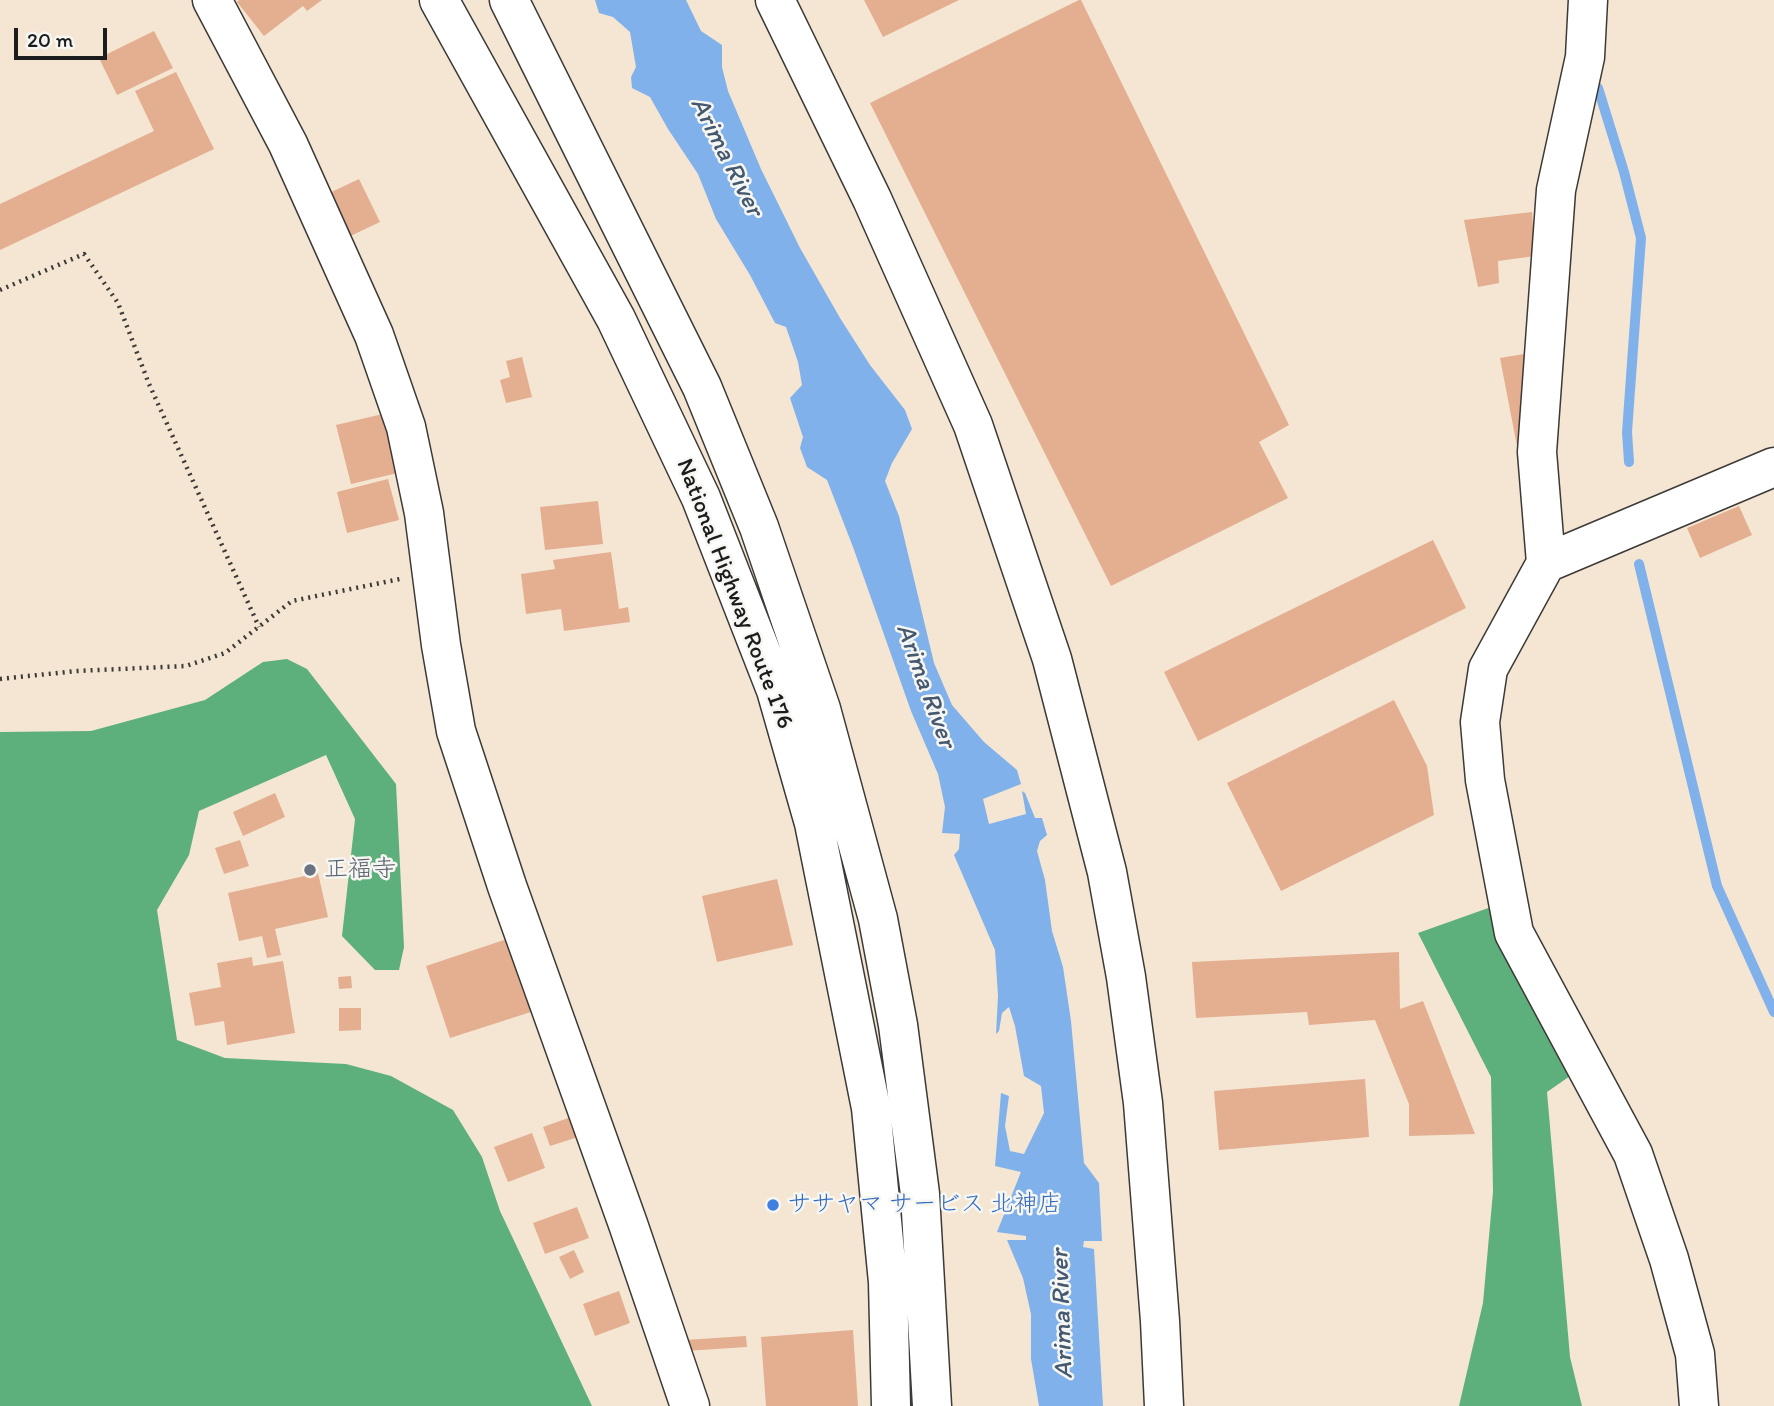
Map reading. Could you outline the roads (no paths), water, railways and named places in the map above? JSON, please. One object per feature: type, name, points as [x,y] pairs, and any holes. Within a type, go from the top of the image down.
[{"type":"main road","points":[[212,0],[288,144],[374,335],[406,427],[424,513],[441,645],[456,731],[507,886],[690,1406]]},
{"type":"main road","name":"National Highway Route 176","points":[[439,0],[616,319],[701,498],[776,690],[814,823],[871,1108],[888,1282],[891,1406]]},
{"type":"main road","name":"National Highway Route 176","points":[[509,0],[702,387],[759,527],[821,709],[878,919],[898,1024],[920,1194],[932,1406]]},
{"type":"main road","points":[[775,0],[872,199],[974,425],[1052,659],[1107,872],[1126,977],[1143,1103],[1164,1406]]},
{"type":"main road","points":[[1588,0],[1585,57],[1556,190],[1537,452],[1546,563],[1488,669],[1480,722],[1485,780],[1514,933],[1633,1154],[1669,1259],[1695,1353],[1699,1406]]},
{"type":"main road","points":[[1546,563],[1774,467]]},
{"type":"water","name":"Arima River","points":[[595,0],[686,0],[701,31],[722,45],[722,67],[728,91],[761,169],[800,248],[870,365],[905,410],[912,429],[885,481],[899,516],[934,663],[952,705],[984,742],[1017,770],[1021,784],[983,799],[989,824],[1026,814],[1022,791],[1035,818],[1042,818],[1047,835],[1040,841],[1037,851],[1045,880],[1052,931],[1063,967],[1071,1021],[1084,1163],[1099,1183],[1102,1241],[1084,1241],[1083,1247],[1094,1249],[1103,1406],[1039,1406],[1031,1359],[1031,1314],[1023,1278],[1007,1240],[1026,1240],[1026,1236],[997,1232],[1021,1172],[995,1166],[1001,1093],[1009,1096],[1005,1126],[1010,1151],[1024,1154],[1044,1113],[1041,1086],[1024,1076],[1009,1007],[1002,1013],[996,1034],[998,996],[995,950],[954,855],[959,849],[960,834],[942,833],[945,807],[938,774],[911,711],[827,480],[807,467],[800,448],[803,437],[790,398],[802,385],[798,362],[786,327],[775,323],[716,219],[698,174],[650,97],[632,88],[631,77],[636,67],[630,32],[613,17],[599,13]]},
{"type":"waterway","points":[[1598,88],[1641,238],[1627,432],[1629,462]]},
{"type":"waterway","points":[[1639,564],[1717,886],[1774,1012]]},
{"type":"place","name":"正福寺","points":[[310,870]]},
{"type":"place","name":"ササヤマ サービス 北神店","points":[[773,1205]]}]
